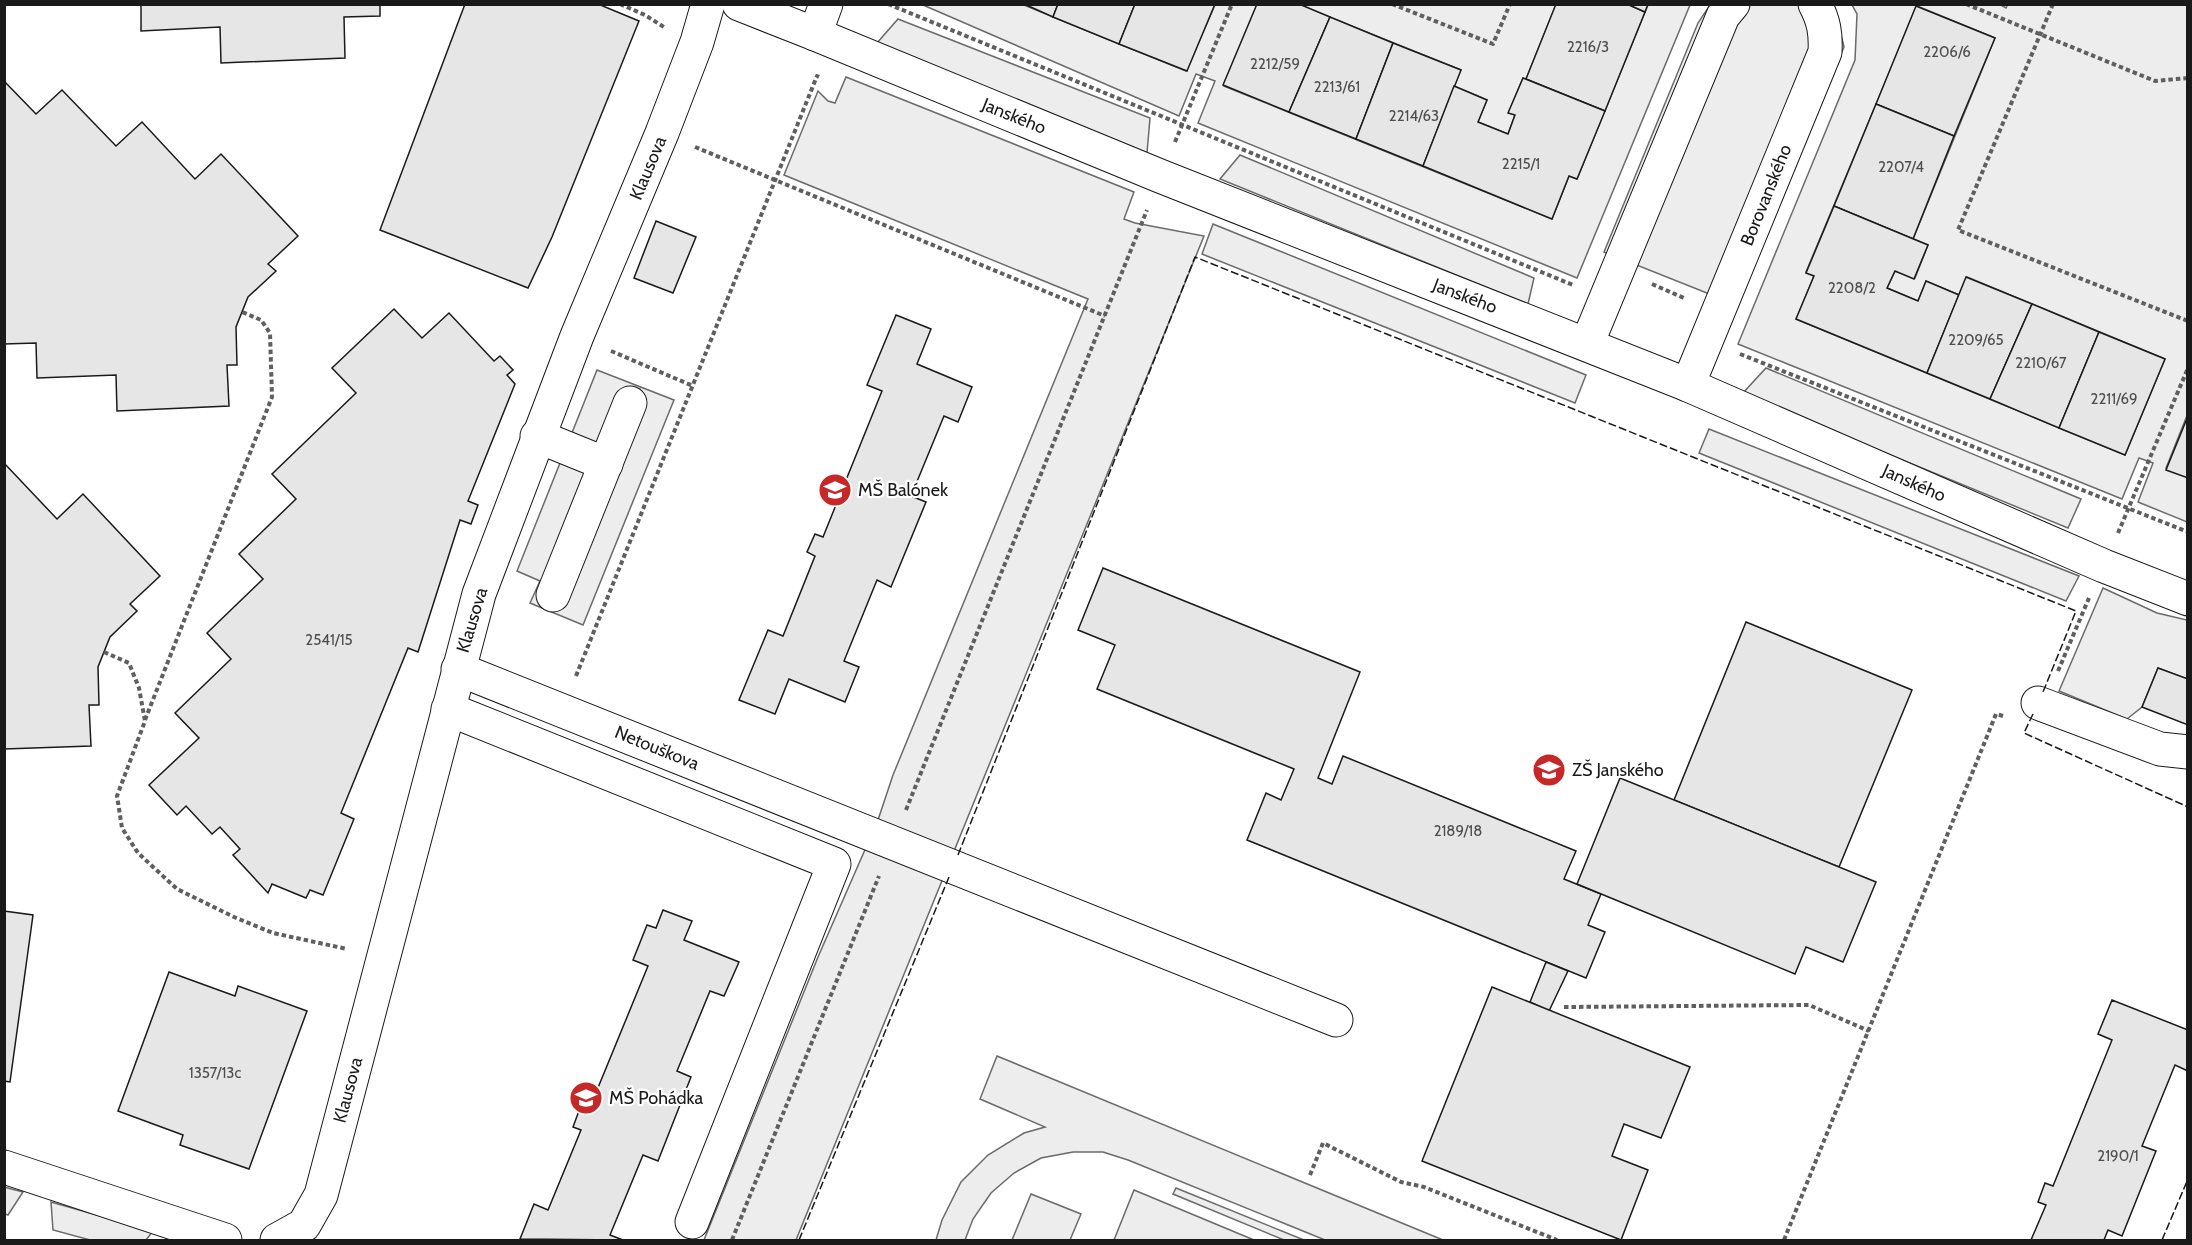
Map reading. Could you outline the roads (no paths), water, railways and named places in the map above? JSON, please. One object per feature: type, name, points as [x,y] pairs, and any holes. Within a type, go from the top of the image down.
[{"type":"street","name":"Klausova","points":[[277,1240],[304,1225],[321,1195],[479,594],[537,436],[662,133],[697,42],[708,4]]},
{"type":"street","name":"Janského","points":[[739,4],[827,28],[1160,176],[1688,385],[2103,566],[2187,599]]},
{"type":"street","points":[[1587,344],[1723,16],[1733,4]]},
{"type":"street","name":"Borovanského","points":[[1688,385],[1825,52],[1826,34],[1822,17],[1815,4]]},
{"type":"street","points":[[553,595],[630,403]]},
{"type":"street","points":[[537,436],[606,464]]},
{"type":"street","name":"Netouškova","points":[[458,669],[1336,1020]]},
{"type":"street","points":[[2038,704],[2160,749],[2187,752]]},
{"type":"street","points":[[448,709],[834,864],[692,1222]]},
{"type":"street","points":[[4,1167],[225,1240]]},
{"type":"place","name":"MŠ Balónek","points":[[835,490]]},
{"type":"place","name":"ZŠ Janského","points":[[1549,770]]},
{"type":"place","name":"MŠ Pohádka","points":[[586,1098]]}]
